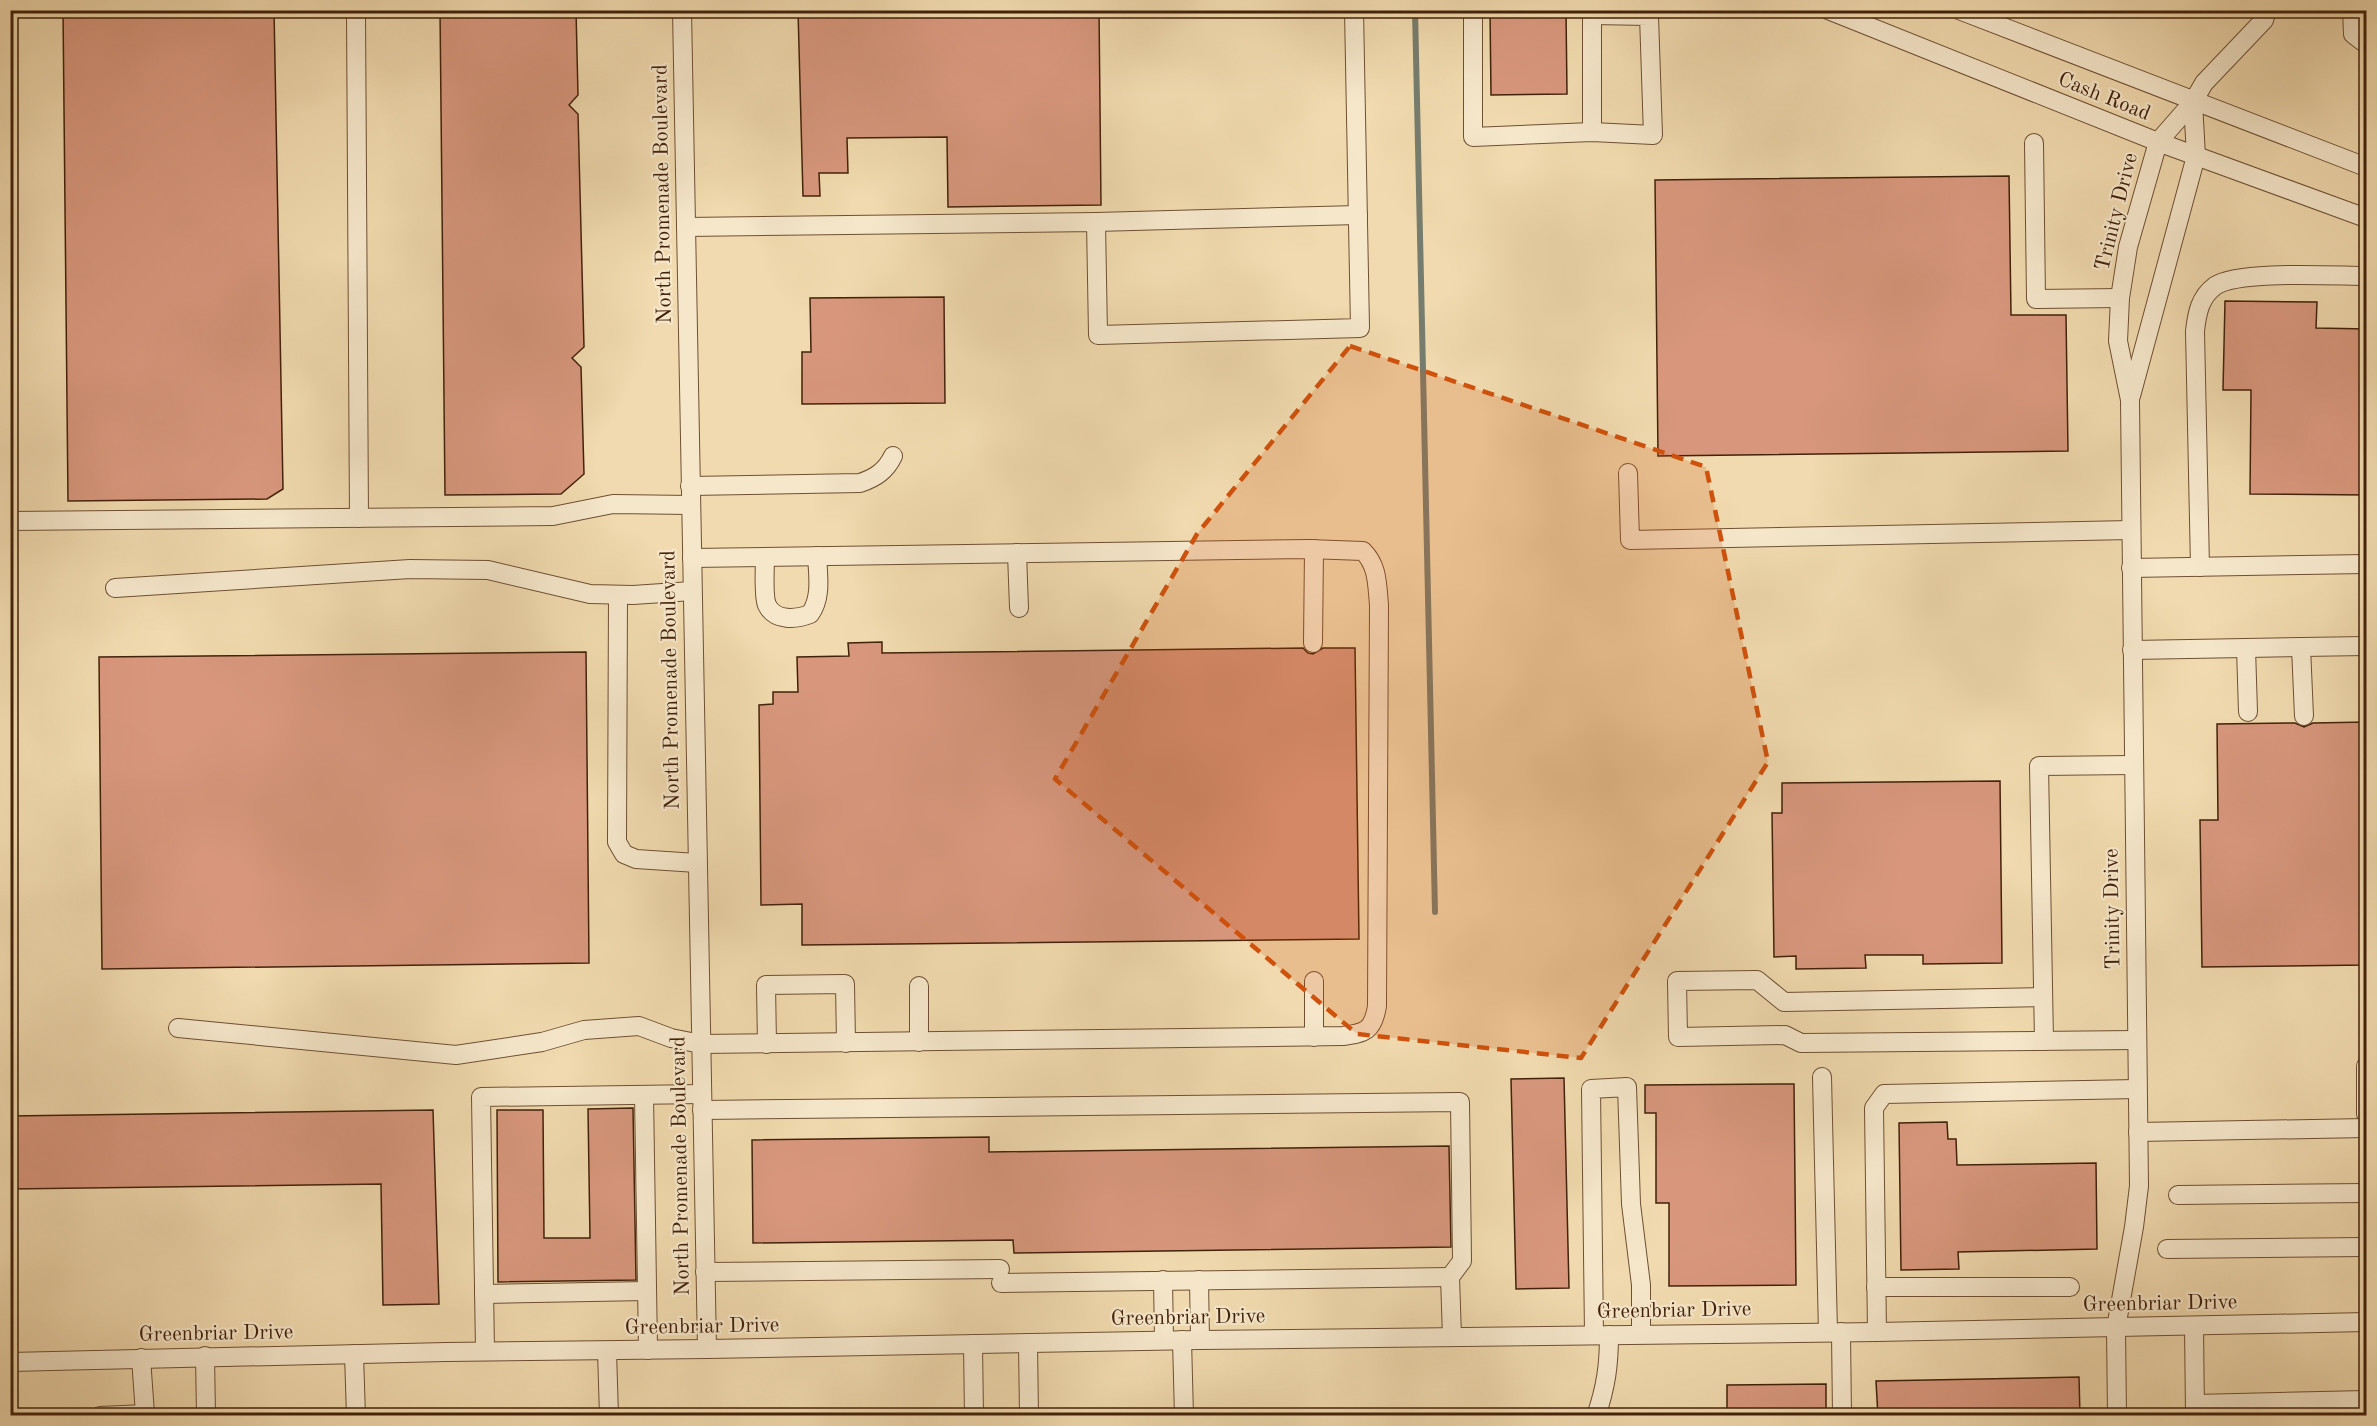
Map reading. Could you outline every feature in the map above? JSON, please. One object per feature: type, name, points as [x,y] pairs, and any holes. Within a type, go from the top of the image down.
[{"type":"street","points":[[356,10],[359,518]]},
{"type":"street","name":"North Promenade Boulevard","points":[[682,10],[707,1349]]},
{"type":"street","points":[[1096,222],[1098,334],[1360,328],[1354,10]]},
{"type":"street","points":[[1473,10],[1473,137],[1592,132],[1653,135],[1648,16],[1592,13],[1592,132]]},
{"type":"street","name":"Cash Road","points":[[1828,10],[2158,142],[2367,218]]},
{"type":"street","name":"Cash Road","points":[[1959,10],[2193,102],[2367,167]]},
{"type":"street","points":[[2193,102],[2209,77],[2264,20],[2267,10]]},
{"type":"street","points":[[2352,10],[2353,34],[2367,44]]},
{"type":"street","name":"Trinity Drive","points":[[2117,1416],[2116,1328],[2139,1186],[2130,400],[2118,341],[2120,298],[2128,247],[2158,142],[2193,102]]},
{"type":"street","name":"Trinity Drive","points":[[2130,400],[2196,156],[2193,102]]},
{"type":"street","points":[[2034,143],[2036,299],[2120,298]]},
{"type":"street","points":[[686,227],[1096,222],[1358,215]]},
{"type":"street","points":[[2200,567],[2195,331],[2198,312],[2205,296],[2217,285],[2254,277],[2367,276]]},
{"type":"street","points":[[690,486],[860,483],[874,478],[888,466],[893,456]]},
{"type":"street","points":[[1628,473],[1630,540],[2131,530]]},
{"type":"street","points":[[10,521],[553,516],[613,504],[691,505]]},
{"type":"street","points":[[1313,643],[1314,549]]},
{"type":"street","points":[[178,1028],[456,1055],[542,1042],[584,1030],[639,1026],[671,1038],[700,1044],[767,1044],[1314,1037],[1363,1033],[1375,1022],[1377,1006],[1379,605],[1376,570],[1371,559],[1363,550],[692,558]]},
{"type":"street","points":[[1017,553],[1018,608]]},
{"type":"street","points":[[765,557],[767,605],[782,617],[791,618],[810,614],[816,606],[818,556]]},
{"type":"street","points":[[2132,568],[2367,564]]},
{"type":"street","points":[[115,588],[410,569],[488,570],[590,594],[618,595],[692,591]]},
{"type":"street","points":[[618,595],[617,842],[624,854],[636,859],[697,863]]},
{"type":"street","points":[[2132,650],[2367,646]]},
{"type":"street","points":[[2301,647],[2304,716]]},
{"type":"street","points":[[2246,648],[2248,712]]},
{"type":"street","points":[[2044,1041],[2039,766],[2134,765]]},
{"type":"street","points":[[2043,997],[1784,1002],[1757,980],[1677,981],[1678,1037],[1785,1035],[1801,1043],[2137,1040]]},
{"type":"street","points":[[1314,981],[1314,1037]]},
{"type":"street","points":[[767,1044],[766,985],[845,984],[846,1043]]},
{"type":"street","points":[[919,986],[919,1042]]},
{"type":"street","points":[[1784,1002],[1785,1035]]},
{"type":"street","points":[[2366,1066],[2367,1114]]},
{"type":"street","points":[[1822,1077],[1834,1332],[1842,1416]]},
{"type":"street","points":[[1596,1416],[1604,1392],[1609,1364],[1601,1335],[1591,1089],[1627,1087],[1631,1204],[1641,1285],[1641,1334]]},
{"type":"street","points":[[1877,1332],[1874,1108],[1884,1094],[2137,1089]]},
{"type":"street","points":[[644,1095],[648,1350]]},
{"type":"street","points":[[485,1351],[481,1097],[644,1095],[702,1102],[1460,1102],[1462,1261],[1450,1277],[1452,1337]]},
{"type":"street","points":[[2138,1132],[2367,1128]]},
{"type":"street","points":[[2178,1196],[2367,1193]]},
{"type":"street","points":[[2167,1249],[2367,1247]]},
{"type":"street","points":[[705,1272],[1163,1280],[1450,1277]]},
{"type":"street","points":[[1163,1280],[1182,1340],[1184,1416]]},
{"type":"street","points":[[1182,1340],[1199,1280]]},
{"type":"street","points":[[1876,1287],[2070,1287]]},
{"type":"street","points":[[484,1294],[647,1292]]},
{"type":"street","name":"Greenbriar Drive","points":[[10,1362],[354,1353],[1877,1332],[2367,1322]]},
{"type":"street","points":[[2194,1326],[2195,1410],[2367,1400]]},
{"type":"street","points":[[1028,1343],[1029,1416]]},
{"type":"street","points":[[973,1344],[974,1416]]},
{"type":"street","points":[[607,1351],[609,1416]]},
{"type":"street","points":[[354,1353],[356,1416]]},
{"type":"street","points":[[205,1356],[206,1416]]},
{"type":"street","points":[[100,1416],[145,1414],[141,1358]]},
{"type":"highlighted area","points":[[1350,346],[1706,467],[1768,762],[1581,1058],[1357,1034],[1055,779],[1197,534]]},
{"type":"building","points":[[63,10],[274,10],[283,489],[267,499],[68,501]]},
{"type":"building","points":[[440,10],[576,10],[578,95],[569,105],[578,114],[584,347],[572,358],[581,367],[584,474],[561,494],[445,495]]},
{"type":"building","points":[[798,10],[1099,10],[1101,205],[948,207],[947,137],[847,138],[848,173],[819,173],[820,196],[803,196]]},
{"type":"building","points":[[1490,10],[1566,10],[1567,94],[1491,95]]},
{"type":"building","points":[[2009,176],[2011,315],[2066,315],[2068,451],[1658,456],[1655,180]]},
{"type":"building","points":[[944,297],[945,403],[802,404],[802,352],[811,352],[810,298]]},
{"type":"building","points":[[2225,301],[2317,302],[2316,328],[2367,329],[2367,495],[2250,494],[2251,390],[2223,390]]},
{"type":"building","points":[[882,642],[882,653],[1303,648],[1313,654],[1323,648],[1355,648],[1359,939],[802,945],[802,904],[761,905],[759,705],[773,704],[773,692],[798,692],[797,657],[849,656],[848,643]]},
{"type":"building","points":[[586,652],[589,963],[102,969],[99,657]]},
{"type":"building","points":[[2367,722],[2367,965],[2202,967],[2200,820],[2218,820],[2217,724],[2295,723],[2304,727],[2313,723]]},
{"type":"building","points":[[2000,781],[2002,963],[1923,964],[1923,955],[1865,955],[1866,968],[1796,969],[1796,956],[1774,957],[1772,813],[1782,813],[1782,783]]},
{"type":"building","points":[[1564,1078],[1569,1288],[1516,1289],[1511,1079]]},
{"type":"building","points":[[1794,1084],[1796,1285],[1669,1286],[1669,1203],[1656,1203],[1656,1113],[1645,1113],[1645,1085]]},
{"type":"building","points":[[633,1108],[636,1280],[498,1282],[497,1110],[543,1110],[544,1238],[590,1238],[588,1109]]},
{"type":"building","points":[[433,1110],[439,1304],[383,1305],[381,1184],[10,1189],[10,1116]]},
{"type":"building","points":[[1947,1122],[1948,1139],[1956,1139],[1957,1165],[2096,1163],[2097,1249],[1958,1252],[1959,1269],[1901,1270],[1899,1123]]},
{"type":"building","points":[[989,1137],[989,1152],[1449,1146],[1451,1247],[1014,1253],[1013,1240],[753,1243],[752,1140]]},
{"type":"building","points":[[2079,1377],[2080,1416],[1878,1416],[1876,1381]]},
{"type":"building","points":[[1826,1384],[1826,1416],[1727,1416],[1727,1385]]},
{"type":"waterway","points":[[1415,10],[1435,912]]}]
